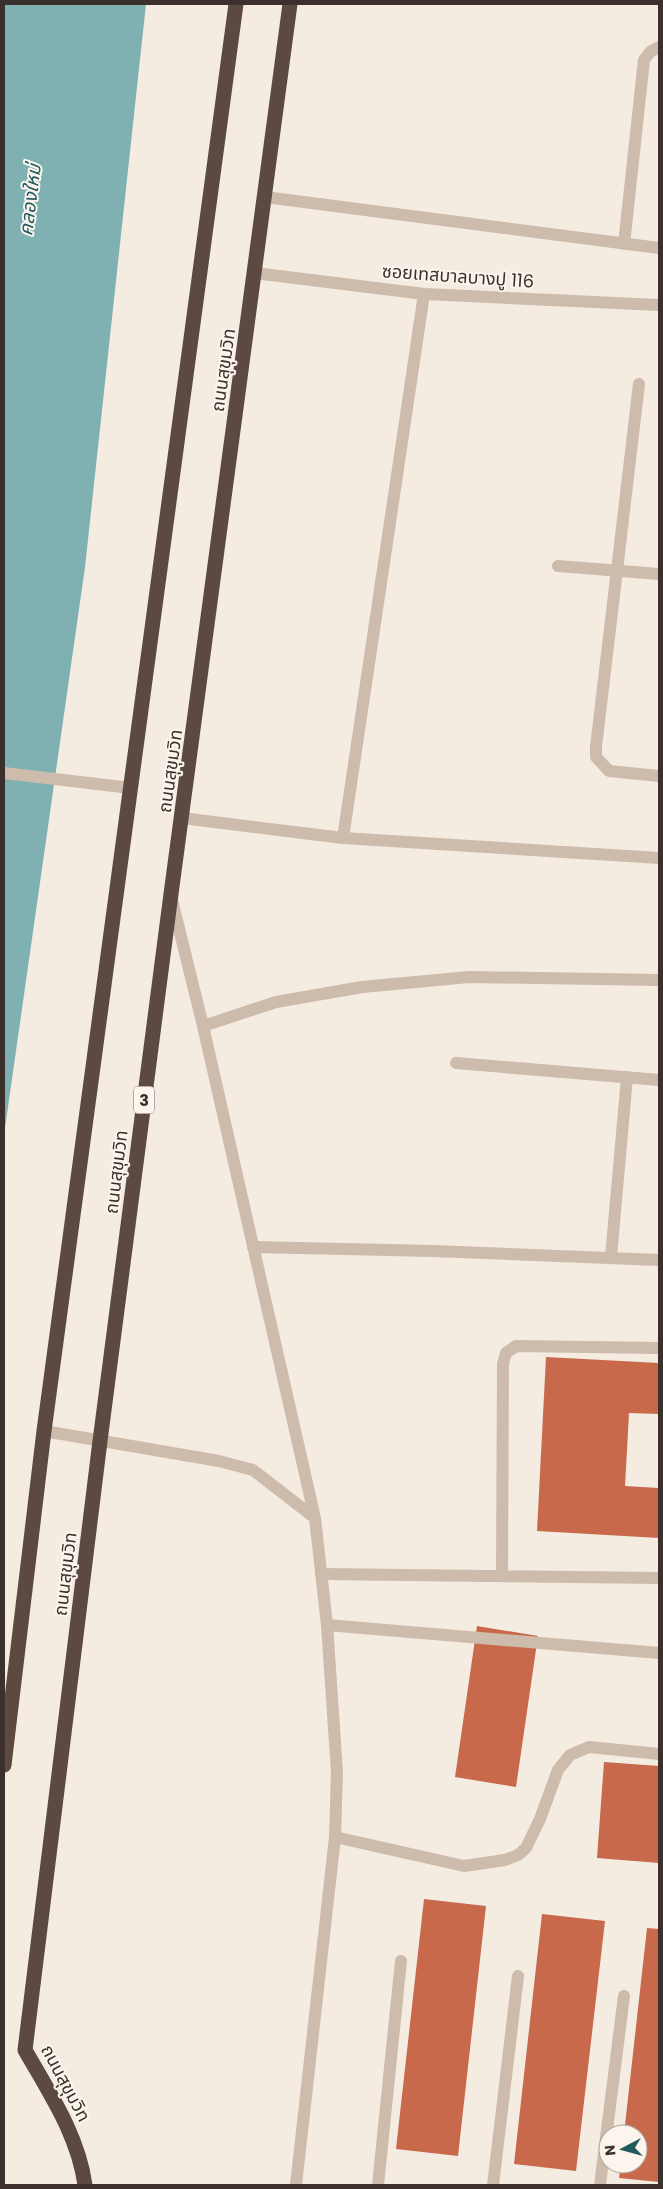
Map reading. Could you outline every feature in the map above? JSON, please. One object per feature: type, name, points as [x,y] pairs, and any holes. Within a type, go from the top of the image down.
[{"type":"highway","name":"ถนนสุขุมวิท","points":[[4,1765],[44,1431],[236,4]]},
{"type":"highway","name":"ถนนสุขุมวิท","points":[[85,2185],[82,2164],[69,2126],[25,2050],[100,1441],[290,4]]},
{"type":"street","points":[[624,244],[644,60],[650,52],[659,47]]},
{"type":"street","points":[[265,197],[659,248]]},
{"type":"street","name":"ซอยเทสบาลบางปู 116","points":[[255,273],[424,294],[659,306]]},
{"type":"street","points":[[343,838],[424,294]]},
{"type":"street","points":[[639,384],[596,757],[609,771],[659,776]]},
{"type":"street","points":[[558,566],[659,574]]},
{"type":"street","points":[[4,773],[131,788]]},
{"type":"street","points":[[182,818],[343,838],[659,858]]},
{"type":"street","points":[[171,894],[315,1518],[327,1625],[336,1772],[335,1837],[296,2185]]},
{"type":"street","points":[[203,1026],[276,1002],[362,987],[469,977],[659,980]]},
{"type":"street","points":[[456,1063],[659,1080]]},
{"type":"street","points":[[611,1257],[627,1077]]},
{"type":"street","points":[[254,1247],[433,1250],[659,1260]]},
{"type":"street","points":[[502,1576],[503,1364],[506,1353],[516,1346],[659,1348]]},
{"type":"street","points":[[44,1431],[219,1461],[253,1470],[315,1518]]},
{"type":"street","points":[[321,1574],[659,1578]]},
{"type":"street","points":[[327,1625],[659,1653]]},
{"type":"street","points":[[335,1837],[464,1866],[506,1860],[518,1855],[526,1848],[540,1819],[558,1770],[570,1755],[589,1748],[659,1754]]},
{"type":"street","points":[[378,2185],[401,1961]]},
{"type":"street","points":[[493,2185],[518,1976]]},
{"type":"street","points":[[600,2185],[624,1996]]},
{"type":"water","name":"คลองใหม่","points":[[4,4],[146,4],[85,567],[4,1135]]},
{"type":"building","points":[[546,1357],[659,1363],[659,1414],[629,1413],[625,1486],[659,1488],[659,1538],[537,1531]]},
{"type":"building","points":[[477,1626],[538,1636],[516,1787],[455,1777]]},
{"type":"building","points":[[604,1762],[659,1766],[659,1863],[597,1858]]},
{"type":"building","points":[[424,1899],[486,1906],[458,2156],[396,2149]]},
{"type":"building","points":[[542,1914],[605,1921],[576,2171],[514,2164]]},
{"type":"building","points":[[647,1928],[659,1929],[659,2182],[619,2178],[620,2174],[648,2174],[648,2124],[625,2124]]}]
